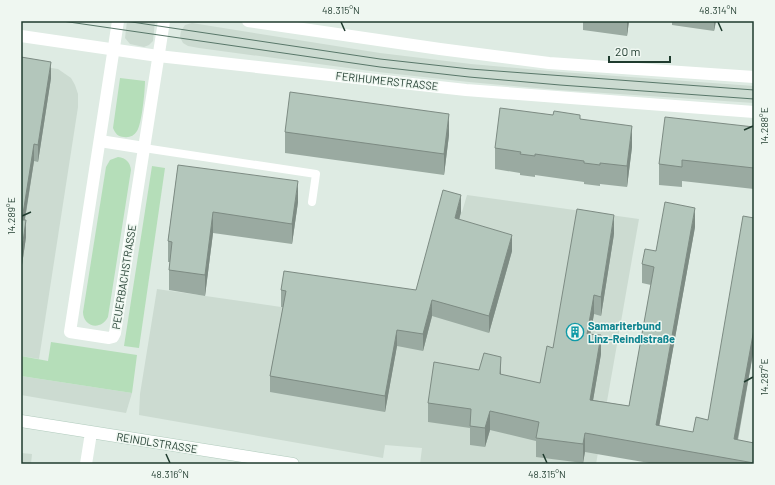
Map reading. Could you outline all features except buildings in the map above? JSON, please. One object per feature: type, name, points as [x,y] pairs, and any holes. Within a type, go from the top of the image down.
[{"type":"street","name":"PEUERBACHSTRASSE","points":[[118,21],[70,332],[109,338],[113,337],[115,333],[164,21]]},
{"type":"street","points":[[248,21],[549,63],[754,77]]},
{"type":"street","name":"FERIHUMERSTRASSE","points":[[21,36],[158,56],[466,90],[754,112]]},
{"type":"street","points":[[100,141],[144,148]]},
{"type":"street","name":"REINDLSTRASSE","points":[[21,421],[230,460],[293,464]]},
{"type":"street","points":[[86,464],[91,433]]},
{"type":"lane","points":[[144,148],[316,174],[312,202]]},
{"type":"shaded area","points":[[127,21],[155,21],[153,41],[144,47],[130,44],[125,38]]},
{"type":"shaded area","points":[[192,23],[380,53],[471,64],[754,86],[754,103],[559,90],[469,82],[378,72],[199,48],[188,46],[183,43],[180,37],[181,31],[185,25]]},
{"type":"shaded area","points":[[21,63],[58,69],[71,78],[78,94],[78,107],[39,359],[21,356]]},
{"type":"shaded area","points":[[467,195],[639,219],[596,464],[420,464],[422,448],[385,445],[383,458],[139,415],[140,394],[157,289],[281,307],[416,305],[444,207],[462,212]]},
{"type":"shaded area","points":[[21,376],[132,393],[126,413],[21,395]]},
{"type":"shaded area","points":[[21,453],[32,454],[31,464],[21,464]]},
{"type":"green space","points":[[120,78],[145,81],[143,107],[139,127],[134,134],[128,137],[118,135],[113,128]]},
{"type":"green space","points":[[118,157],[127,161],[131,170],[108,317],[97,326],[89,324],[86,321],[83,312],[106,167],[110,160]]},
{"type":"green space","points":[[152,166],[165,168],[139,348],[124,346]]},
{"type":"green space","points":[[51,342],[137,355],[132,393],[21,376],[21,356],[48,361]]},
{"type":"tram line","points":[[62,21],[380,67],[560,85],[754,99]]},
{"type":"tram line","points":[[125,21],[380,59],[470,69],[754,90]]},
{"type":"place","name":"Samariterbund Linz-Reindlstraße","points":[[575,332]]}]
